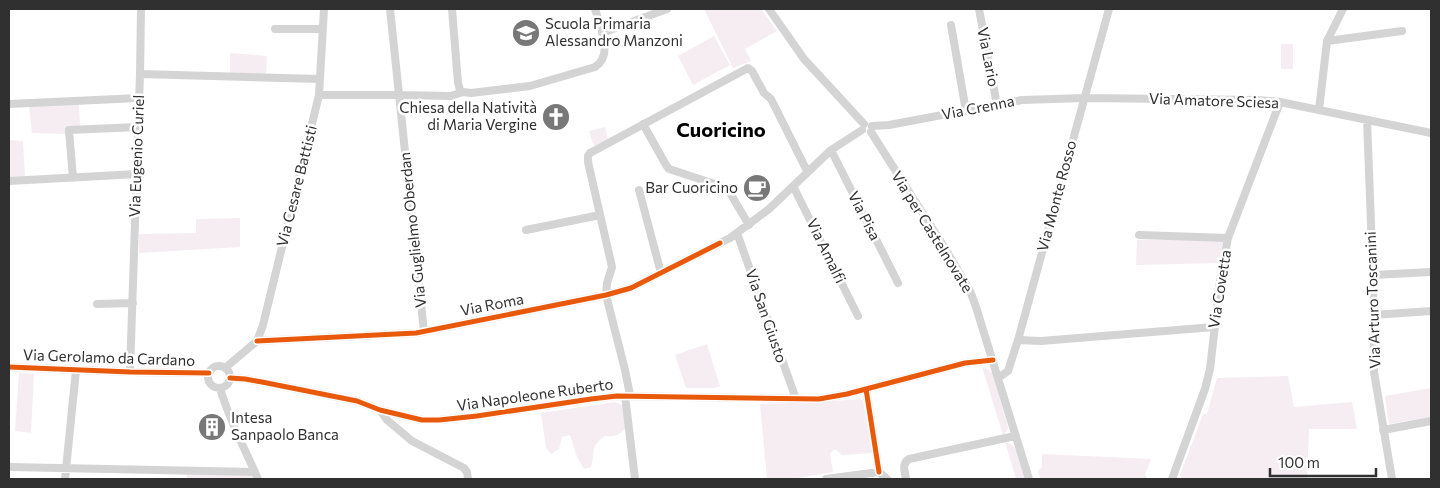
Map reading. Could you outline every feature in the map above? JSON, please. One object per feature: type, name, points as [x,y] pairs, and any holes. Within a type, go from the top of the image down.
[{"type":"street","name":"Via Eugenio Curiel","points":[[130,372],[141,9]]},
{"type":"street","name":"Via Cesare Battisti","points":[[257,341],[265,316],[319,95],[324,9]]},
{"type":"street","name":"Via Guglielmo Oberdan","points":[[390,9],[424,332]]},
{"type":"street","points":[[452,9],[458,83],[462,92]]},
{"type":"street","points":[[319,95],[451,96],[462,92],[471,93],[530,86],[595,67],[602,62],[605,56],[605,47],[595,9]]},
{"type":"street","points":[[602,33],[667,9]]},
{"type":"street","points":[[770,9],[804,59],[863,127]]},
{"type":"street","name":"Via Lario","points":[[979,9],[998,105]]},
{"type":"street","name":"Via Monte Rosso","points":[[998,378],[1008,371],[1018,340],[1109,9]]},
{"type":"street","points":[[1318,110],[1328,41],[1343,9]]},
{"type":"street","points":[[950,25],[966,111]]},
{"type":"street","points":[[275,29],[323,29]]},
{"type":"street","points":[[1328,41],[1402,31]]},
{"type":"street","points":[[635,479],[625,370],[606,295],[607,283],[612,267],[588,156],[590,153],[745,69],[750,69],[764,93],[771,99],[808,171]]},
{"type":"street","points":[[140,74],[320,79]]},
{"type":"street","points":[[9,104],[139,98]]},
{"type":"street","name":"Via Crenna","points":[[863,127],[870,123],[872,129],[1022,100],[1085,98]]},
{"type":"street","name":"Via Amatore Sciesa","points":[[1085,98],[1258,100],[1280,102],[1431,133]]},
{"type":"street","name":"Via Covetta","points":[[1172,479],[1205,389],[1210,369],[1220,281],[1228,238],[1280,102]]},
{"type":"street","name":"Via Arturo Toscanini","points":[[1366,120],[1373,275],[1374,372],[1392,479]]},
{"type":"street","points":[[644,124],[669,169],[727,188],[748,225]]},
{"type":"street","points":[[73,178],[69,130],[138,127]]},
{"type":"street","name":"Via Roma","points":[[257,341],[405,335],[606,295],[631,288],[730,238],[769,209],[831,150],[863,127]]},
{"type":"street","name":"Via per Castelnovate","points":[[872,129],[970,291],[1029,479]]},
{"type":"street","name":"Via Pisa","points":[[831,150],[898,283]]},
{"type":"street","points":[[9,181],[137,174]]},
{"type":"street","name":"Via Amalfi","points":[[793,186],[858,316]]},
{"type":"street","points":[[639,190],[661,273]]},
{"type":"street","points":[[526,230],[600,215]]},
{"type":"street","name":"Via San Giusto","points":[[737,233],[796,399]]},
{"type":"street","points":[[1139,235],[1228,238]]},
{"type":"street","points":[[1373,275],[1431,272]]},
{"type":"street","points":[[97,304],[133,303]]},
{"type":"street","points":[[1373,315],[1431,312]]},
{"type":"street","points":[[1018,340],[1041,341],[1214,327]]},
{"type":"street","points":[[225,368],[257,341]]},
{"type":"street","name":"Via Napoleone Ruberto","points":[[230,378],[262,382],[357,401],[380,410],[415,419],[439,420],[497,414],[590,399],[628,396],[819,399],[866,389],[965,363],[993,360]]},
{"type":"street","points":[[216,366],[225,368],[230,378],[226,386],[216,388],[208,380],[209,373],[216,366]]},
{"type":"street","name":"Via Gerolamo da Cardano","points":[[9,367],[209,373]]},
{"type":"street","points":[[65,479],[76,370]]},
{"type":"street","points":[[9,467],[257,476],[231,421],[220,388]]},
{"type":"street","points":[[866,389],[878,472],[887,479]]},
{"type":"street","points":[[380,410],[387,420],[412,441],[464,468],[468,479]]},
{"type":"street","points":[[1384,430],[1431,421]]},
{"type":"street","points":[[906,479],[904,465],[905,461],[909,459],[1015,436]]},
{"type":"street","points":[[826,479],[878,472]]},
{"type":"shaded area","points":[[704,9],[761,9],[777,31],[745,49],[751,61],[733,68]]},
{"type":"shaded area","points":[[714,36],[730,65],[693,85],[678,56]]},
{"type":"shaded area","points":[[1281,44],[1293,44],[1293,69],[1281,69]]},
{"type":"shaded area","points":[[230,53],[267,56],[266,74],[230,75]]},
{"type":"shaded area","points":[[79,103],[80,126],[66,127],[66,134],[32,133],[29,106]]},
{"type":"shaded area","points":[[605,127],[608,139],[595,146],[589,131]]},
{"type":"shaded area","points":[[9,140],[23,141],[25,177],[9,178]]},
{"type":"shaded area","points":[[240,218],[240,247],[139,253],[139,234],[196,233],[196,219]]},
{"type":"shaded area","points":[[1137,240],[1222,240],[1223,242],[1219,263],[1136,265]]},
{"type":"shaded area","points":[[707,344],[720,386],[715,388],[686,388],[675,355]]},
{"type":"shaded area","points":[[982,367],[988,369],[993,374],[1008,427],[1003,435]]},
{"type":"shaded area","points":[[19,373],[34,374],[31,433],[15,431]]},
{"type":"shaded area","points":[[1288,376],[1294,407],[1352,402],[1357,429],[1309,429],[1307,479],[1182,479],[1180,475],[1203,414],[1207,414],[1217,378]]},
{"type":"shaded area","points":[[1431,388],[1431,417],[1389,424],[1385,396]]},
{"type":"shaded area","points":[[860,399],[863,401],[872,453],[842,455],[833,450],[830,454],[833,472],[792,479],[767,479],[760,404]]},
{"type":"shaded area","points":[[615,402],[622,405],[626,428],[617,435],[605,436],[597,443],[591,467],[584,469],[577,457],[570,435],[562,437],[559,449],[551,454],[546,448],[541,413]]},
{"type":"shaded area","points":[[1005,442],[1010,444],[1016,451],[1021,462],[1024,479],[1016,479]]},
{"type":"shaded area","points":[[1042,454],[1151,459],[1145,475],[1148,479],[1040,479],[1038,471],[1042,467]]},
{"type":"shaded area","points":[[186,474],[252,476],[254,479],[188,479]]},
{"type":"cycle path","points":[[257,341],[416,333],[606,295],[631,288],[720,243]]},
{"type":"cycle path","points":[[230,378],[262,382],[357,401],[380,410],[422,420],[439,420],[617,396],[819,399],[847,394],[965,363],[993,360]]},
{"type":"cycle path","points":[[9,367],[209,373]]},
{"type":"cycle path","points":[[866,389],[879,472]]},
{"type":"place","name":"Scuola Primaria Alessandro Manzoni","points":[[526,33]]},
{"type":"place","name":"Chiesa della Natività di Maria Vergine","points":[[556,117]]},
{"type":"place","name":"Bar Cuoricino","points":[[757,188]]},
{"type":"place","name":"Intesa Sanpaolo Banca","points":[[212,427]]},
{"type":"district","name":"Cuoricino","points":[[721,130]]}]
